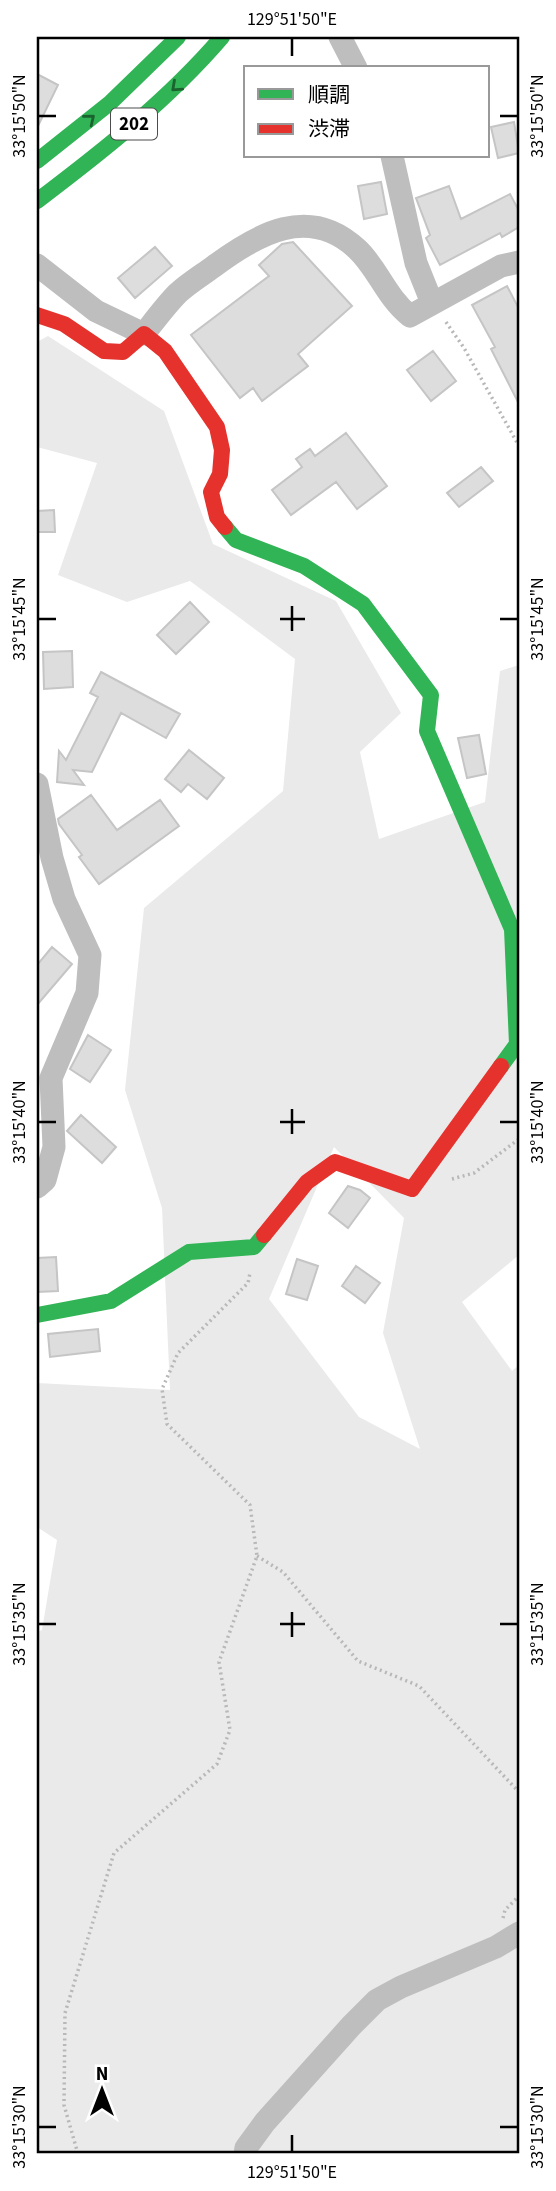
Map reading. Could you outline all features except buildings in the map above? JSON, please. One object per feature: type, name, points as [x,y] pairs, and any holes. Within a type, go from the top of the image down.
[{"type":"main road","name":"202","points":[[37,161],[96,114],[156,61],[178,37]]},
{"type":"main road","name":"202","points":[[37,201],[117,140],[193,71],[222,37]]},
{"type":"main road","points":[[37,315],[64,324],[104,351],[123,352],[144,334],[165,351],[217,427],[222,450],[220,474],[211,492],[217,517],[236,540],[304,566],[363,604],[431,695],[427,730],[512,929],[516,1044],[412,1189],[335,1162],[307,1182],[254,1247],[189,1252],[111,1301],[37,1315]]},
{"type":"street","points":[[340,37],[355,66]]},
{"type":"street","points":[[392,158],[415,263],[432,303]]},
{"type":"street","points":[[37,265],[96,311],[144,334],[178,293],[242,245],[274,231],[306,225],[332,231],[358,249],[397,306],[410,316],[501,266],[519,262]]},
{"type":"street","points":[[37,784],[52,858],[64,899],[90,955],[87,993],[51,1079],[54,1147],[45,1180],[37,1187]]},
{"type":"street","points":[[245,2154],[246,2148],[265,2122],[377,2000],[401,1987],[496,1947],[519,1933]]},
{"type":"path","points":[[432,303],[464,348],[519,446]]},
{"type":"path","points":[[450,1179],[474,1173],[519,1139]]},
{"type":"path","points":[[78,2154],[64,2105],[65,2013],[114,1853],[217,1764],[230,1730],[219,1662],[257,1556],[250,1505],[167,1424],[162,1389],[178,1353],[248,1283],[254,1247]]},
{"type":"path","points":[[257,1556],[283,1572],[358,1661],[419,1686],[519,1792]]},
{"type":"shaded area","points":[[48,336],[164,411],[213,544],[336,601],[401,713],[360,752],[379,839],[485,802],[500,671],[519,665],[519,1255],[462,1302],[512,1371],[519,1365],[519,2154],[37,2154],[37,1632],[42,1630],[57,1540],[37,1527],[37,1383],[170,1390],[162,1208],[125,1090],[144,908],[283,791],[295,659],[190,581],[127,602],[58,575],[97,463],[37,447],[37,342]],"holes":[[[334,1147],[404,1218],[383,1333],[420,1449],[359,1417],[269,1299]]]},
{"type":"traffic: fast","points":[[37,161],[110,103],[178,37]]},
{"type":"traffic: fast","points":[[37,201],[157,103],[222,37]]},
{"type":"traffic: fast","points":[[225,527],[236,540],[304,566],[363,604],[431,695],[427,731],[512,929],[517,1044],[501,1066]]},
{"type":"traffic: fast","points":[[37,1315],[111,1301],[189,1252],[254,1247],[264,1235]]},
{"type":"traffic: jam","points":[[37,315],[64,324],[104,351],[123,352],[144,334],[165,351],[217,427],[222,450],[220,474],[211,492],[217,517],[225,527]]},
{"type":"traffic: jam","points":[[264,1235],[307,1182],[335,1162],[412,1189],[501,1066]]}]
